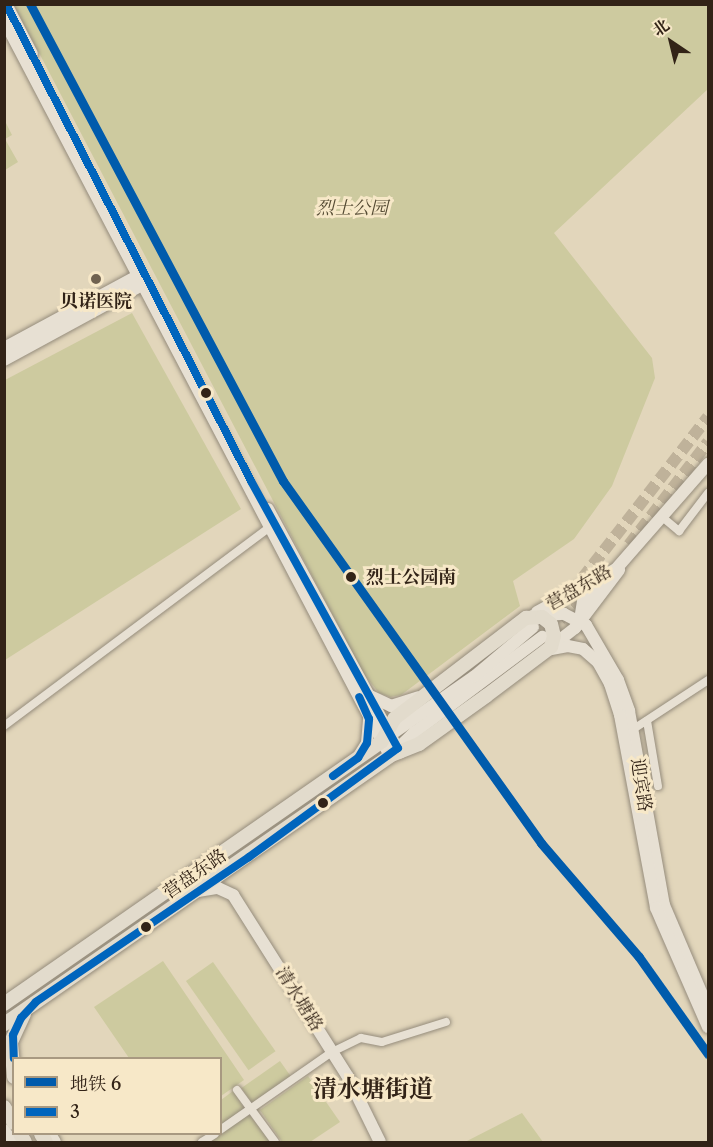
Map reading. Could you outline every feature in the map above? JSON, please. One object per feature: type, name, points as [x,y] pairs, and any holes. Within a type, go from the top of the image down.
[{"type":"main road","points":[[6,4],[251,482],[369,695],[396,752]]},
{"type":"main road","points":[[4,20],[367,712],[387,735]]},
{"type":"main road","points":[[6,345],[139,281]]},
{"type":"main road","points":[[4,360],[139,281]]},
{"type":"main road","name":"营盘东路","points":[[387,735],[395,718],[429,691],[530,622],[615,569],[708,464]]},
{"type":"main road","name":"营盘东路","points":[[4,1024],[396,752],[419,744],[580,621],[621,568],[668,521],[708,472]]},
{"type":"main road","points":[[604,670],[580,621],[584,602],[615,569]]},
{"type":"main road","points":[[595,635],[592,621],[598,597]]},
{"type":"main road","name":"迎宾路","points":[[530,622],[556,613],[580,621],[595,635],[618,680],[632,730],[664,905],[708,1008]]},
{"type":"main road","points":[[530,622],[538,616],[549,622],[554,632],[546,645]]},
{"type":"main road","name":"营盘东路","points":[[4,1004],[358,758],[387,735],[475,676],[530,622]]},
{"type":"main road","name":"迎宾路","points":[[546,645],[583,649],[604,670],[620,715],[656,908],[708,1027]]},
{"type":"main road","points":[[369,695],[390,705],[429,691]]},
{"type":"main road","points":[[358,758],[369,735],[367,712]]},
{"type":"main road","name":"清水塘路","points":[[194,892],[218,888],[233,895],[332,1052],[380,1143]]},
{"type":"main road","points":[[4,995],[30,987]]},
{"type":"main road","points":[[10,1065],[15,1027],[36,1002]]},
{"type":"main road","points":[[4,1107],[12,1120]]},
{"type":"main road","points":[[4,1130],[12,1143]]},
{"type":"street","points":[[668,521],[679,531],[708,493]]},
{"type":"street","points":[[4,726],[269,528]]},
{"type":"street","points":[[632,730],[708,680]]},
{"type":"street","points":[[647,721],[658,786]]},
{"type":"street","points":[[222,1129],[332,1052],[361,1038],[382,1042],[446,1022]]},
{"type":"street","points":[[237,1090],[275,1143]]},
{"type":"green space","name":"烈士公园","points":[[14,5],[708,5],[708,89],[554,233],[652,358],[655,378],[612,486],[574,539],[513,581],[520,606],[401,695],[390,697],[379,693],[363,673]]},
{"type":"green space","points":[[5,121],[12,135],[5,139]]},
{"type":"green space","points":[[5,139],[18,162],[5,170]]},
{"type":"green space","points":[[132,313],[241,509],[5,660],[5,380]]},
{"type":"green space","points":[[163,961],[244,1080],[222,1095],[222,1057],[128,1057],[94,1007]]},
{"type":"green space","points":[[213,962],[276,1051],[248,1070],[186,981]]},
{"type":"green space","points":[[280,1061],[291,1077],[252,1104],[241,1088]]},
{"type":"green space","points":[[308,1076],[340,1122],[310,1142],[282,1142],[260,1110]]},
{"type":"green space","points":[[233,1091],[244,1108],[222,1124],[222,1099]]},
{"type":"green space","points":[[522,1113],[543,1142],[465,1142]]},
{"type":"green space","points":[[249,1114],[270,1142],[210,1142]]},
{"type":"tunnel","points":[[571,593],[708,417]]},
{"type":"tunnel","points":[[629,545],[708,442]]},
{"type":"tunnel","points":[[547,632],[587,594]]},
{"type":"metro line","name":"6","points":[[30,4],[283,481],[541,843],[639,957],[708,1054]]},
{"type":"transit line","name":"3","points":[[6,4],[251,481],[398,748],[249,857],[36,1002],[21,1018],[13,1035],[14,1057]]},
{"type":"transit line","name":"3","points":[[333,776],[358,758],[367,743],[369,719],[359,697]]},
{"type":"place","name":"贝诺医院","points":[[96,279]]},
{"type":"place","name":"烈士公园南","points":[[351,577]]},
{"type":"district","name":"清水塘街道","points":[[373,1089]]}]
